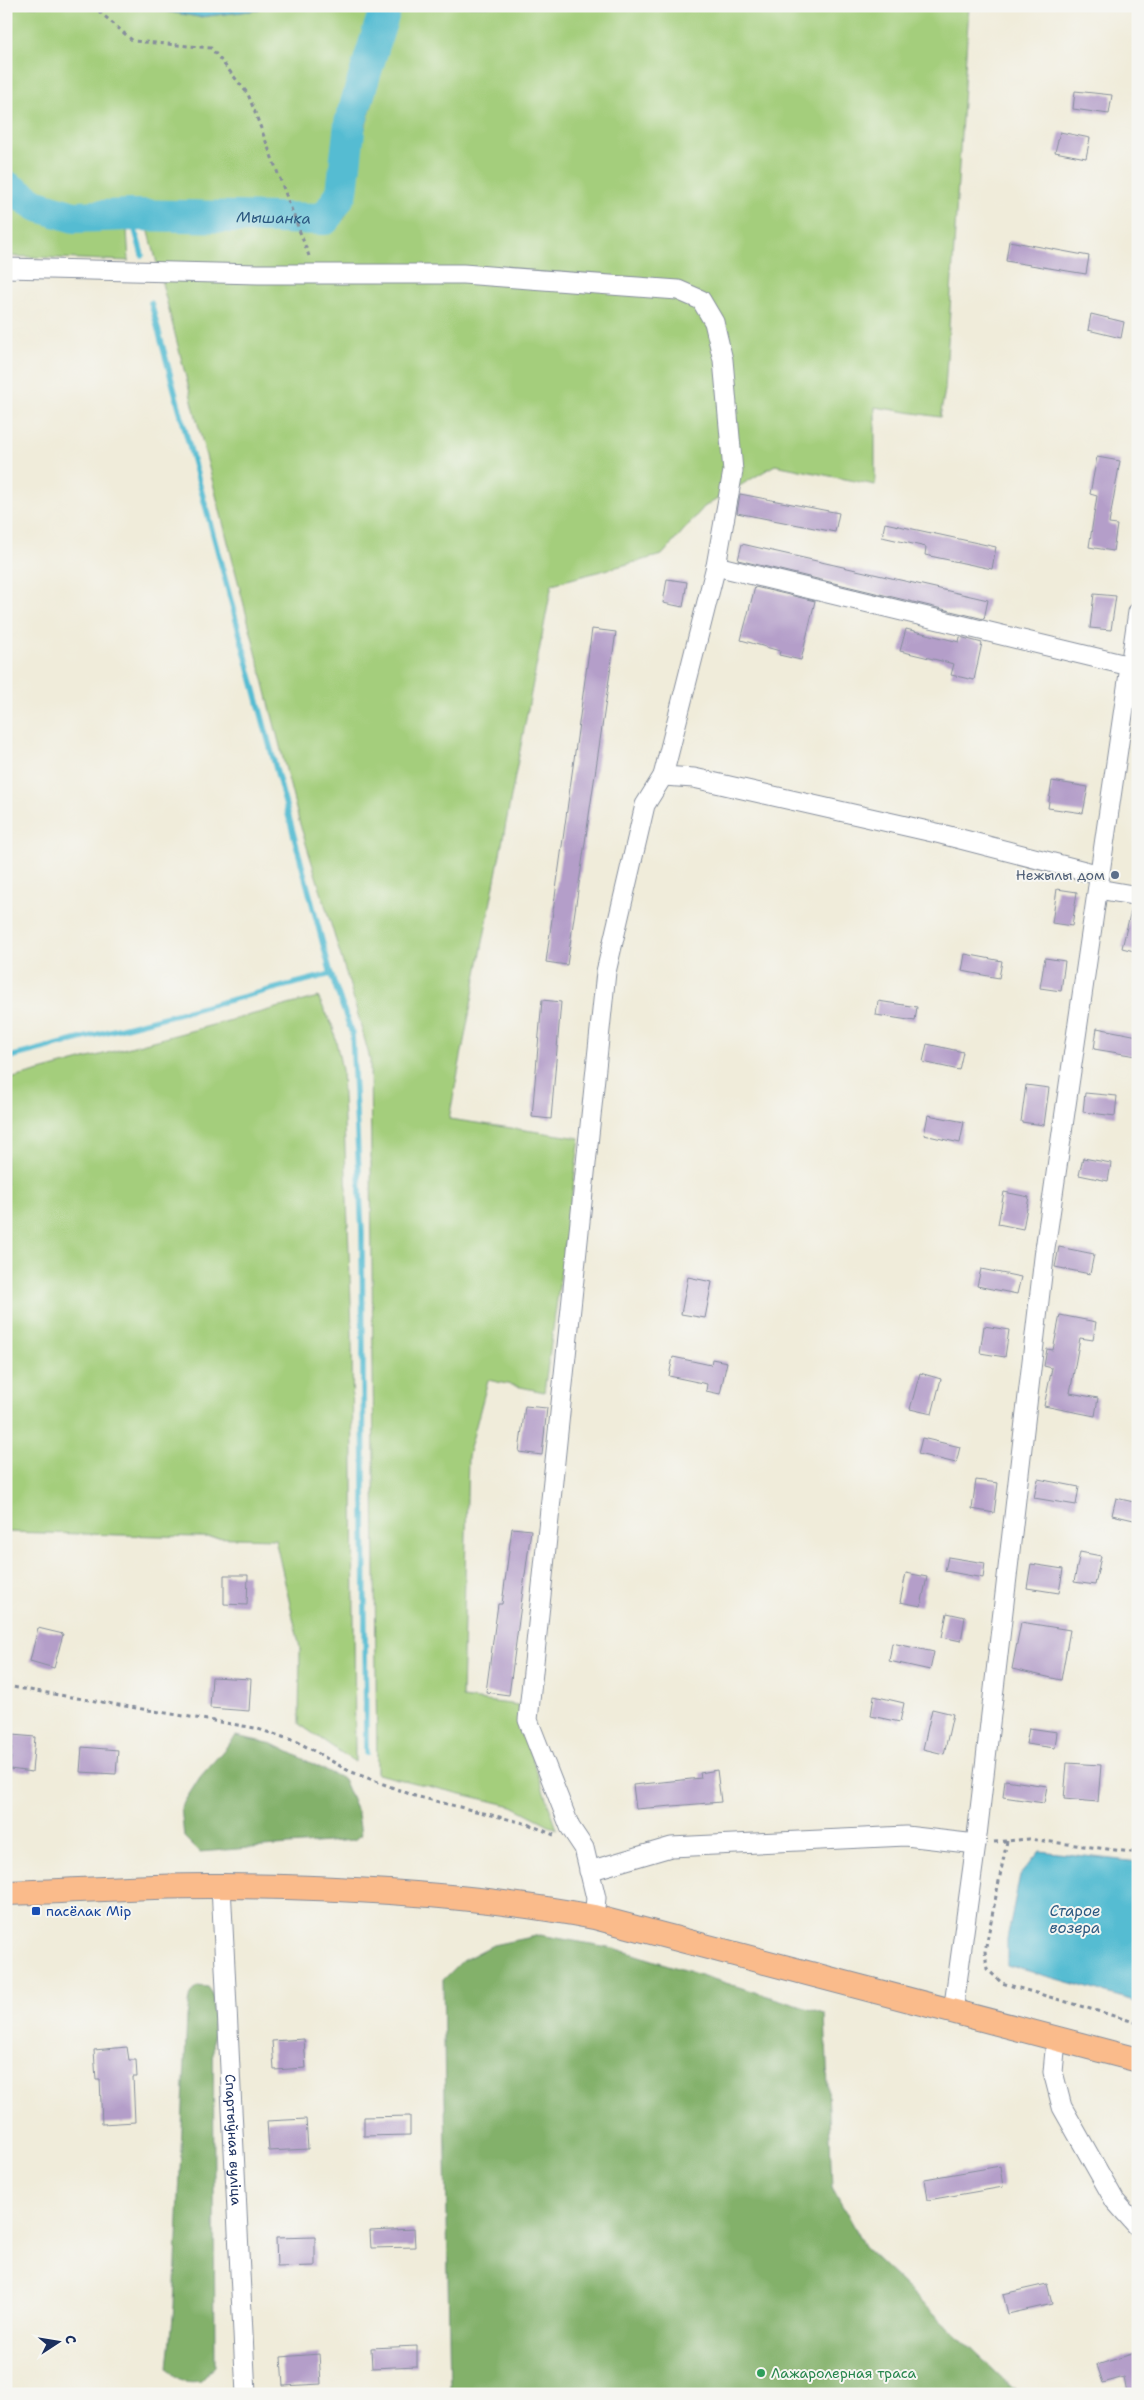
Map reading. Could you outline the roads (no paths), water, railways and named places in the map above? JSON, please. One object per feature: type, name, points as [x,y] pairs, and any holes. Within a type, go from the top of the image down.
[{"type":"main road","points":[[6,1893],[221,1886],[364,1891],[470,1898],[594,1917],[1056,2040],[1138,2060]]},
{"type":"street","points":[[6,268],[258,274],[463,274],[678,290],[701,300],[714,322],[724,360],[733,471],[716,566],[663,776],[644,805],[606,972],[528,1720],[570,1827],[584,1848],[596,1898],[594,1917]]},
{"type":"street","points":[[716,566],[1130,666]]},
{"type":"street","points":[[953,2012],[976,1844],[1045,1249],[1138,612]]},
{"type":"street","points":[[663,776],[694,778],[941,834],[1099,882],[1138,896]]},
{"type":"street","points":[[589,1871],[671,1847],[906,1836],[976,1844]]},
{"type":"street","name":"Спартыўная вуліца","points":[[221,1886],[246,2394]]},
{"type":"street","points":[[1056,2040],[1053,2072],[1062,2107],[1115,2201],[1138,2228]]},
{"type":"water","points":[[135,6],[261,6],[258,10],[199,17]]},
{"type":"water","name":"Старое возера","points":[[1040,1851],[1138,1862],[1138,2002],[1007,1965],[1007,1939],[1020,1875]]},
{"type":"waterway","name":"Мышанка","points":[[6,186],[38,206],[74,217],[131,215],[325,219],[342,192],[350,123],[386,6]]},
{"type":"waterway","points":[[131,215],[142,255]]},
{"type":"waterway","points":[[151,303],[331,974],[352,1033],[362,1233],[366,1753]]},
{"type":"waterway","points":[[6,1058],[331,974]]},
{"type":"place","name":"Нежылы дом","points":[[1115,875]]},
{"type":"place","name":"пасёлак Мір","points":[[36,1911]]},
{"type":"place","name":"Лажаролерная траса","points":[[761,2373]]}]
